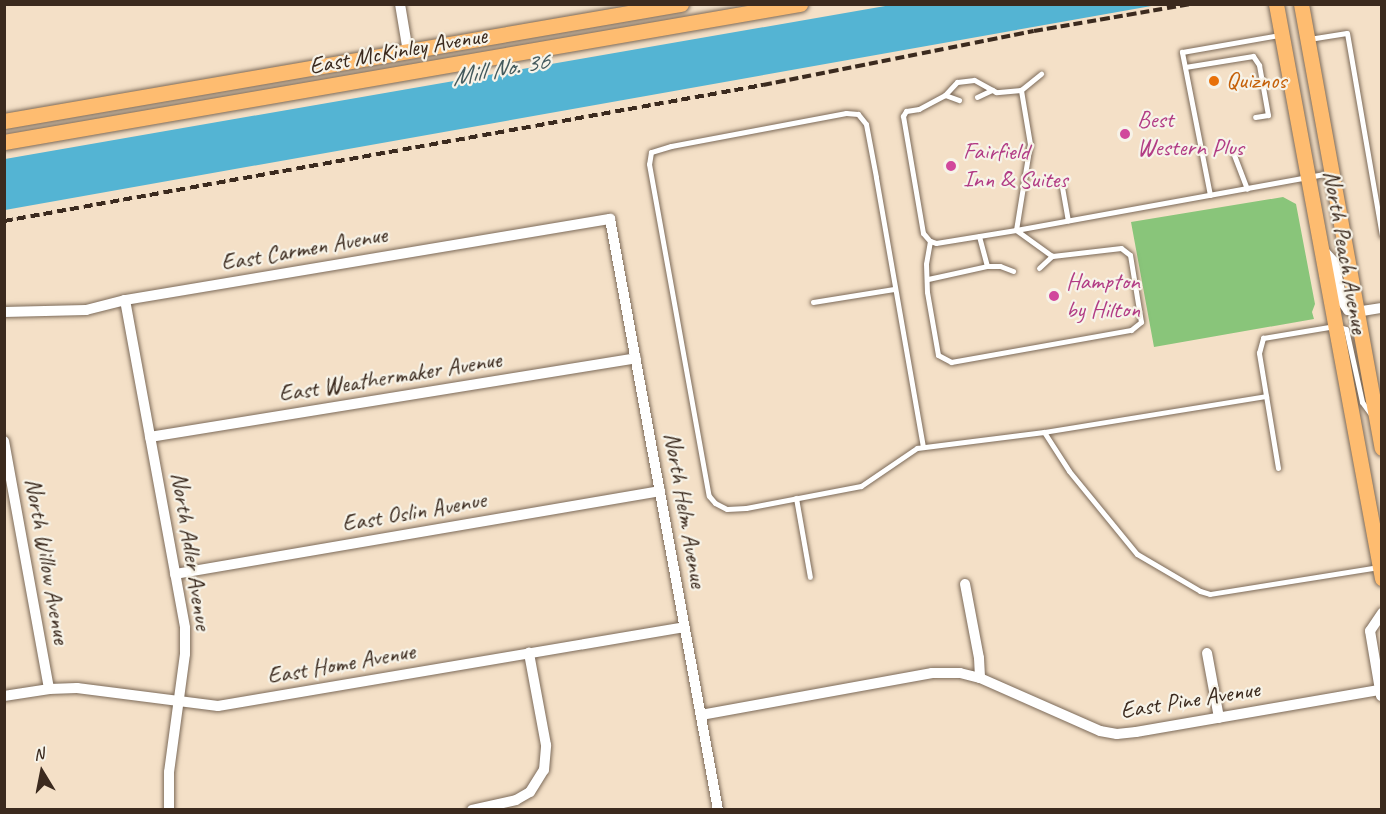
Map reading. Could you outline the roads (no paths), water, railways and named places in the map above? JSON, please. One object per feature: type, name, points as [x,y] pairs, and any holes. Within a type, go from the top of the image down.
[{"type":"main road","name":"East McKinley Avenue","points":[[4,121],[681,4]]},
{"type":"main road","name":"East McKinley Avenue","points":[[4,142],[800,4]]},
{"type":"main road","name":"North Peach Avenue","points":[[1276,4],[1381,571]]},
{"type":"main road","name":"North Peach Avenue","points":[[1301,4],[1382,448]]},
{"type":"main road","points":[[271,96],[326,77],[400,63],[408,52]]},
{"type":"main road","points":[[1354,432],[1371,466],[1382,522]]},
{"type":"street","points":[[400,4],[408,52]]},
{"type":"street","name":"East Carmen Avenue","points":[[4,312],[86,310],[126,300],[610,219]]},
{"type":"street","name":"North Helm Avenue","points":[[610,219],[718,810]]},
{"type":"street","points":[[1321,248],[1334,262],[1344,306],[1356,312],[1382,308]]},
{"type":"street","name":"North Adler Avenue","points":[[126,300],[185,628],[185,654],[169,772],[169,810]]},
{"type":"street","name":"East Weathermaker Avenue","points":[[150,437],[636,358]]},
{"type":"street","name":"North Willow Avenue","points":[[4,441],[49,689]]},
{"type":"street","name":"East Oslin Avenue","points":[[175,574],[660,491]]},
{"type":"street","points":[[965,584],[979,658],[980,678]]},
{"type":"street","points":[[1381,693],[1370,631],[1382,613]]},
{"type":"street","name":"East Home Avenue","points":[[4,696],[49,689],[104,691],[211,706],[234,704],[684,627]]},
{"type":"street","points":[[1207,652],[1219,718]]},
{"type":"street","points":[[472,810],[516,800],[530,792],[544,770],[546,745],[529,653]]},
{"type":"street","name":"East Pine Avenue","points":[[701,715],[932,673],[960,673],[980,678],[1100,731],[1136,732],[1381,693]]},
{"type":"lane","points":[[1308,40],[1347,33],[1382,235]]},
{"type":"lane","points":[[1210,195],[1182,52],[1282,35]]},
{"type":"lane","points":[[1185,67],[1252,56],[1259,65],[1268,115],[1255,117]]},
{"type":"lane","points":[[977,97],[992,90],[1021,90],[1041,74]]},
{"type":"lane","points":[[992,90],[974,80],[957,82],[945,95],[919,109],[906,111],[903,116],[923,233],[930,241],[936,243],[1016,230],[1331,173]]},
{"type":"lane","points":[[1016,230],[1030,144],[1021,90]]},
{"type":"lane","points":[[945,95],[959,100]]},
{"type":"lane","points":[[923,447],[866,124],[858,114],[846,112],[671,146],[651,152],[649,164],[709,496],[715,503],[727,509],[861,486],[923,447],[1044,432],[1266,396]]},
{"type":"lane","points":[[1234,154],[1246,189]]},
{"type":"lane","points":[[1062,187],[1068,220]]},
{"type":"lane","points":[[1016,230],[1052,256]]},
{"type":"lane","points":[[980,236],[987,266]]},
{"type":"lane","points":[[930,241],[926,264],[927,292],[938,355],[951,362],[1131,330],[1142,322],[1130,255],[1121,248],[1052,256],[1039,268]]},
{"type":"lane","points":[[928,279],[987,266],[1000,266],[1013,272]]},
{"type":"lane","points":[[813,302],[894,289]]},
{"type":"lane","points":[[1278,468],[1259,352],[1263,338],[1342,326],[1349,334],[1364,407],[1377,422]]},
{"type":"lane","points":[[1044,432],[1069,471],[1137,554],[1200,591],[1210,594],[1381,571]]},
{"type":"lane","points":[[796,498],[810,577]]},
{"type":"water","points":[[891,5],[1157,5],[5,210],[5,159]]},
{"type":"railway","points":[[4,221],[763,85],[1034,31],[1191,4]]},
{"type":"place","name":"Quiznos","points":[[1214,81]]},
{"type":"place","name":"Best Western Plus","points":[[1125,134]]},
{"type":"place","name":"Fairfield Inn & Suites","points":[[951,166]]},
{"type":"place","name":"Hampton by Hilton","points":[[1054,296]]},
{"type":"water label","name":"Mill No. 36","points":[[500,69]]}]
